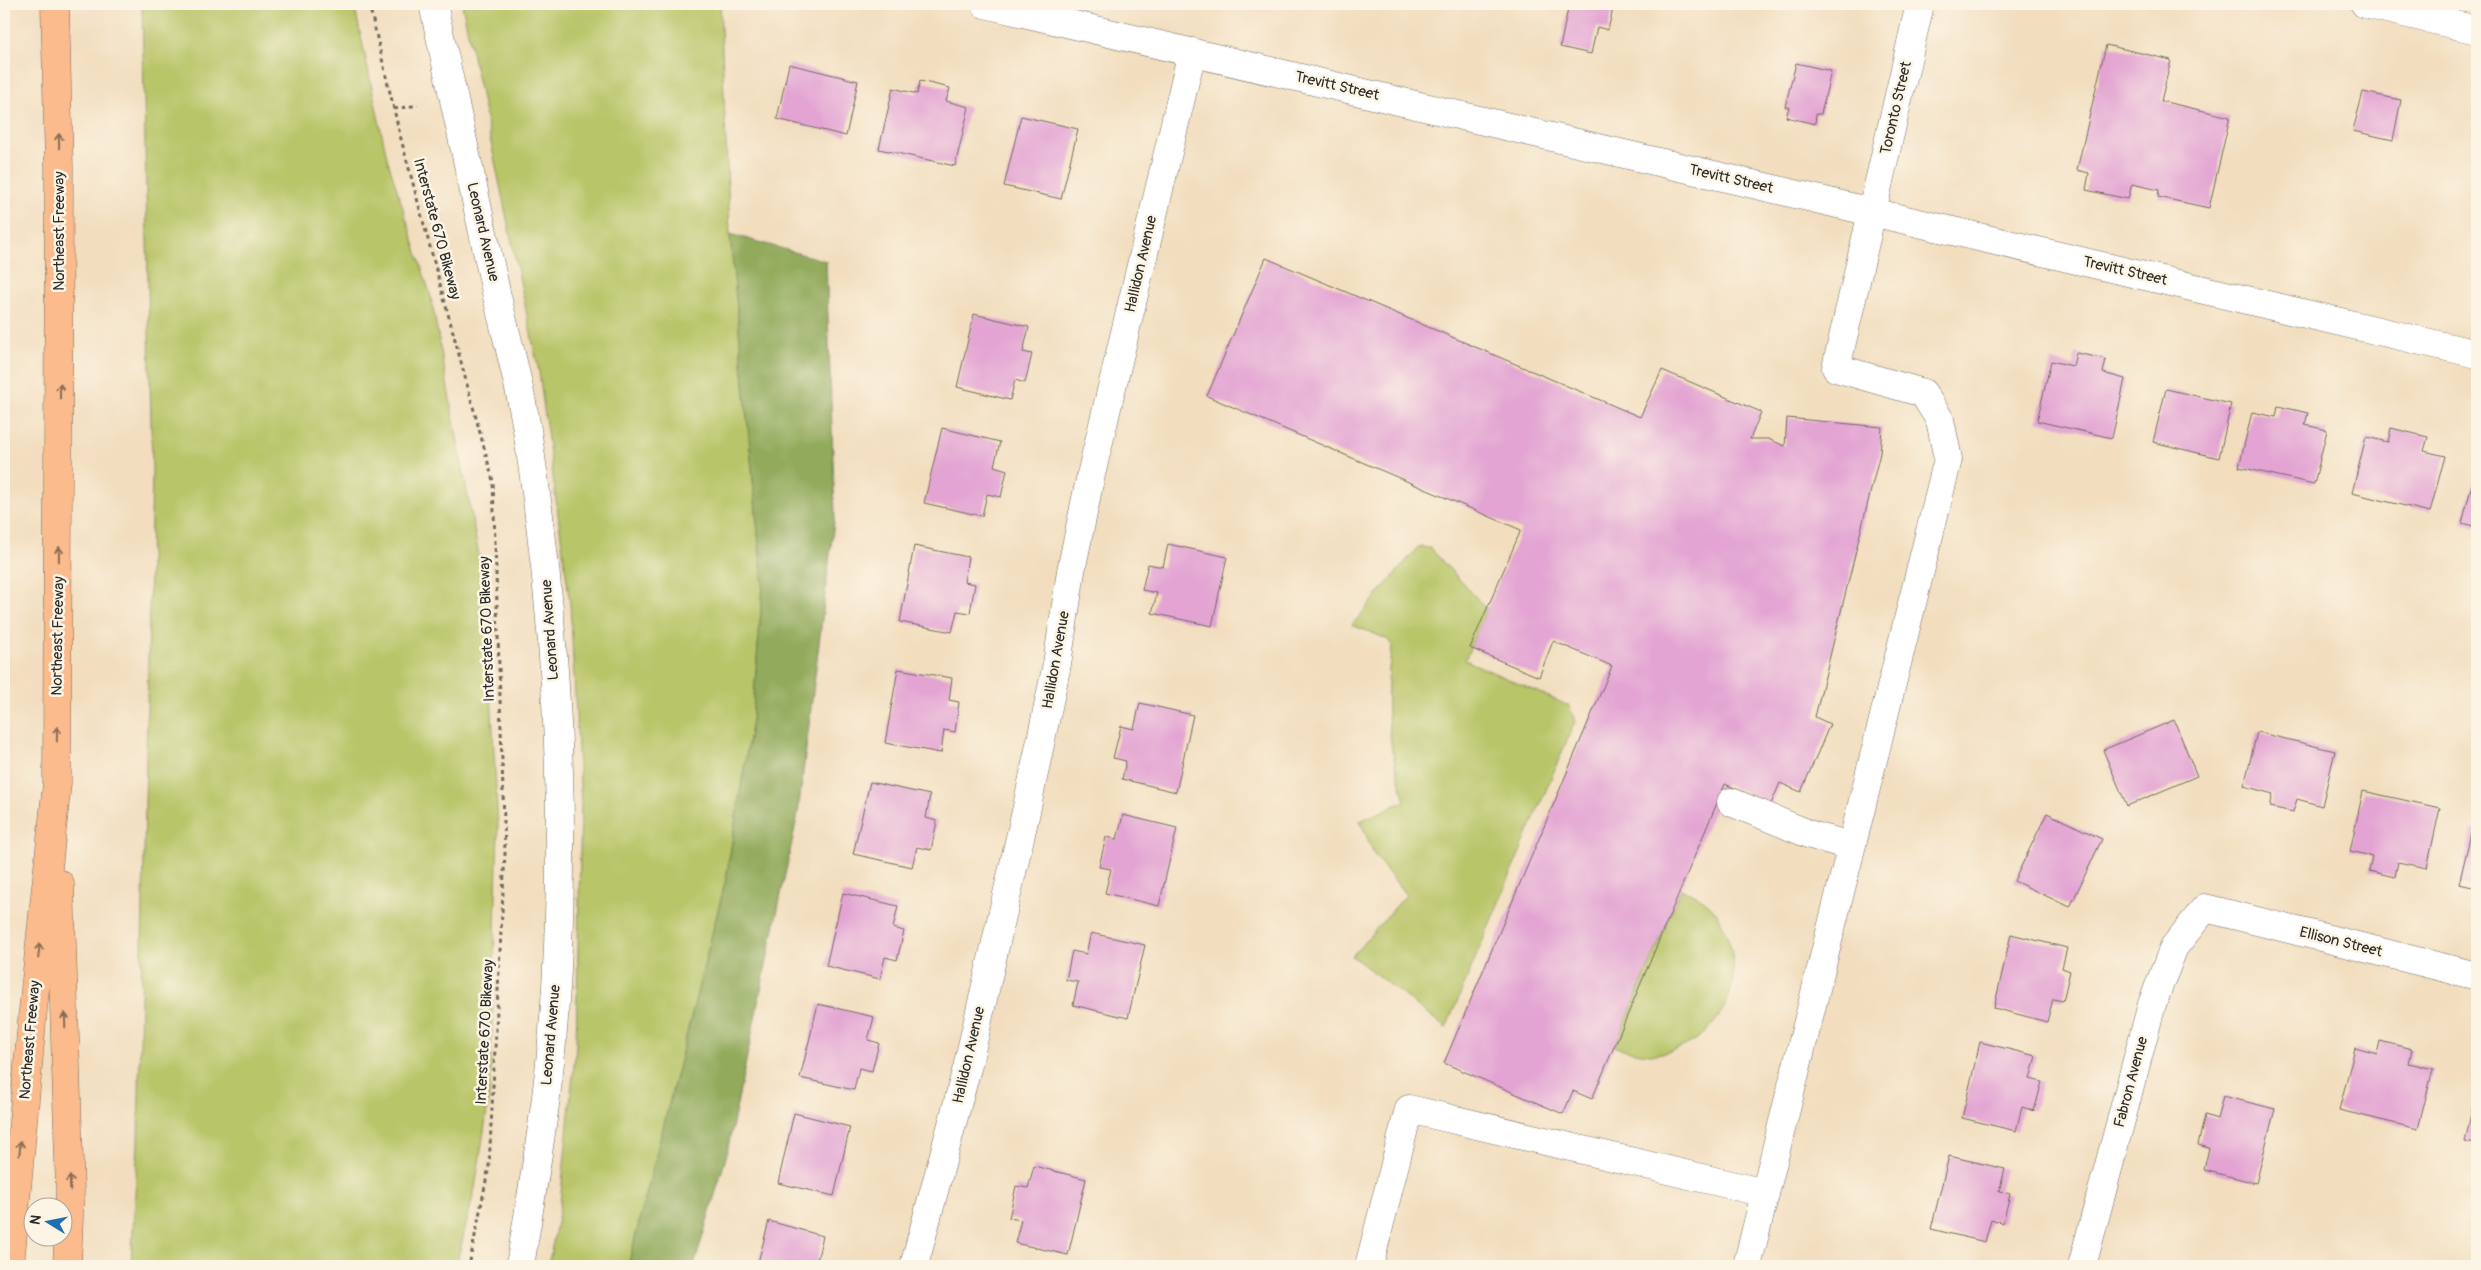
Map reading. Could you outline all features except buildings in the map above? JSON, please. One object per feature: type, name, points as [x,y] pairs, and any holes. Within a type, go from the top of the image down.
[{"type":"highway","name":"Northeast Freeway","points":[[10,1266],[33,1009],[57,783],[59,167],[55,4]]},
{"type":"highway","points":[[57,783],[70,1191],[67,1266]]},
{"type":"street","name":"Leonard Avenue","points":[[432,4],[527,432],[544,559],[554,678],[559,818],[558,948],[554,1019],[548,1087],[520,1266]]},
{"type":"street","name":"Trevitt Street","points":[[985,4],[2477,354]]},
{"type":"street","name":"Toronto Street","points":[[1851,846],[1948,459],[1940,420],[1923,393],[1836,368],[1920,4]]},
{"type":"street","points":[[2365,4],[2477,30]]},
{"type":"street","name":"Hallidon Avenue","points":[[914,1266],[967,1068],[1057,664],[1071,571],[1090,479],[1192,52]]},
{"type":"street","points":[[1731,802],[1811,835],[1851,846],[1747,1266]]},
{"type":"street","name":"Ellison Street","points":[[2205,908],[2477,976]]},
{"type":"street","name":"Fabron Avenue","points":[[2082,1266],[2152,1004],[2174,947],[2205,908]]},
{"type":"street","points":[[1369,1266],[1409,1109],[1765,1193]]},
{"type":"path","name":"Interstate 670 Bikeway","points":[[369,4],[401,140],[493,482],[505,853],[489,1166],[469,1266]]},
{"type":"green space","points":[[142,4],[354,4],[387,158],[431,297],[486,594],[498,829],[490,1093],[475,1188],[456,1266],[131,1266],[138,1142],[152,470]]},
{"type":"green space","points":[[462,4],[720,4],[730,234],[763,586],[752,720],[726,879],[628,1266],[548,1266],[559,1213],[576,1045],[581,804],[570,604],[539,372]]},
{"type":"green space","points":[[730,234],[826,261],[835,514],[798,813],[726,1157],[694,1266],[628,1266],[726,879],[752,720],[763,586]]},
{"type":"green space","points":[[1418,547],[1430,548],[1487,609],[1465,660],[1569,706],[1575,721],[1446,1028],[1352,956],[1406,895],[1375,856],[1360,821],[1405,801],[1391,742],[1389,724],[1388,687],[1392,645],[1387,639],[1352,625]]},
{"type":"green space","points":[[1681,889],[1699,897],[1711,907],[1727,936],[1732,955],[1733,974],[1730,993],[1723,1010],[1713,1025],[1699,1037],[1682,1047],[1663,1053],[1651,1054],[1615,1047]]}]
